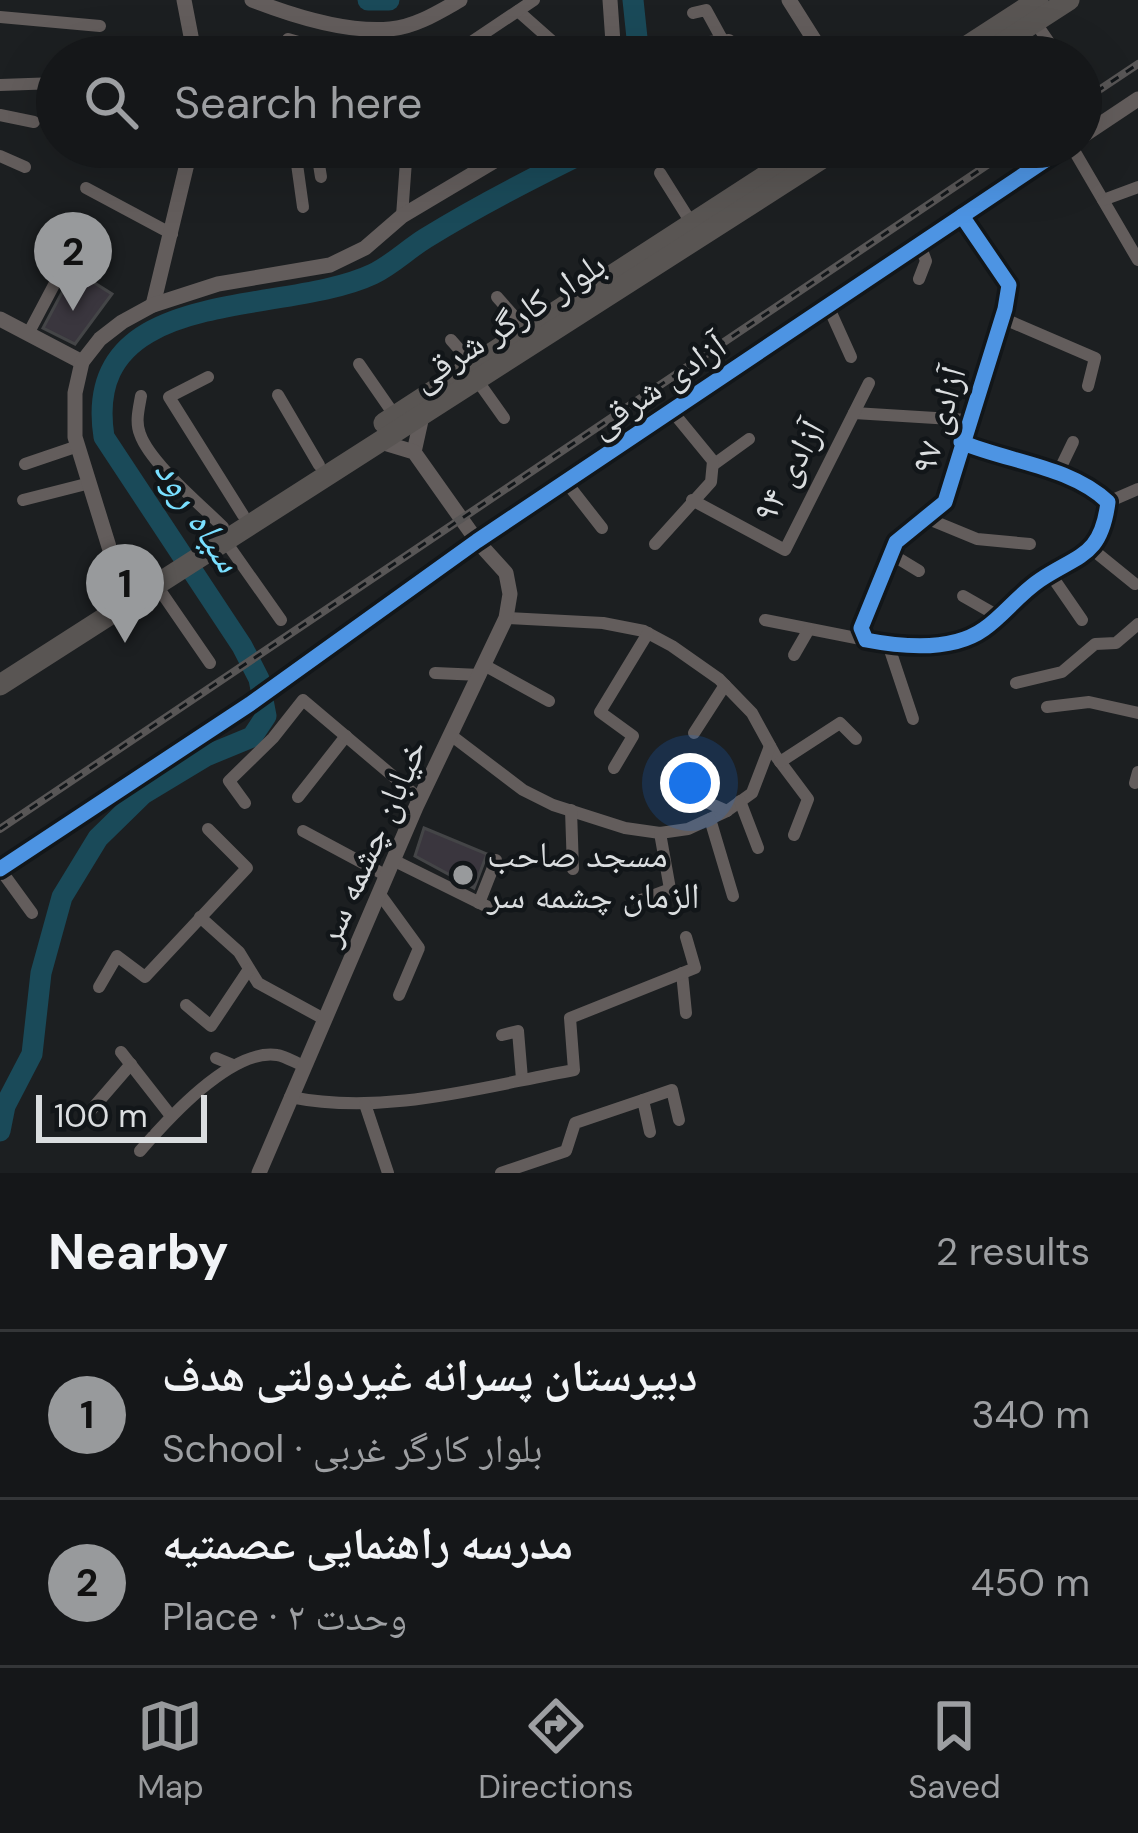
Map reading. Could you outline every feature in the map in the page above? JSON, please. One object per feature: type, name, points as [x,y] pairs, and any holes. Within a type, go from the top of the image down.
[{"type":"main road","points":[[989,36],[1069,0]]},
{"type":"main road","points":[[1006,36],[1036,11]]},
{"type":"main road","name":"بلوار کارگر شرقی","points":[[221,535],[422,416],[526,331],[591,298],[778,168]]},
{"type":"main road","name":"بلوار کارگر شرقی","points":[[221,535],[395,416],[475,372],[806,168]]},
{"type":"main road","points":[[0,685],[221,535]]},
{"type":"main road","points":[[0,669],[123,592],[160,579]]},
{"type":"street","points":[[184,0],[191,36]]},
{"type":"street","points":[[252,0],[336,24],[387,30],[460,0]]},
{"type":"street","points":[[480,36],[534,0]]},
{"type":"street","points":[[610,0],[613,36]]},
{"type":"street","points":[[789,0],[813,36]]},
{"type":"street","points":[[704,7],[720,36]]},
{"type":"street","points":[[518,11],[546,36]]},
{"type":"street","points":[[0,17],[100,26]]},
{"type":"street","points":[[34,122],[0,113],[2,85],[36,84]]},
{"type":"street","points":[[1102,123],[1138,100]]},
{"type":"street","points":[[0,156],[25,167]]},
{"type":"street","points":[[153,305],[186,168]]},
{"type":"street","points":[[298,168],[303,207]]},
{"type":"street","points":[[319,168],[321,177]]},
{"type":"street","points":[[402,216],[405,168]]},
{"type":"street","points":[[123,592],[78,446],[73,413],[82,362],[100,339],[153,305],[218,284],[330,265],[365,248],[402,216],[483,168]]},
{"type":"street","name":"آزادی شرقی","points":[[0,869],[250,704],[477,541],[1036,168]]},
{"type":"street","points":[[1082,168],[1138,260]]},
{"type":"street","points":[[660,173],[692,224]]},
{"type":"street","points":[[1103,200],[1138,187]]},
{"type":"street","points":[[86,188],[172,234]]},
{"type":"street","name":"آزادی ۹۷","points":[[863,634],[896,542],[945,502],[1002,318],[1009,285],[962,216]]},
{"type":"street","points":[[920,245],[926,261],[920,279]]},
{"type":"street","points":[[28,334],[74,247]]},
{"type":"street","points":[[497,297],[526,331]]},
{"type":"street","points":[[828,306],[851,357]]},
{"type":"street","points":[[1002,318],[1096,358],[1088,386]]},
{"type":"street","points":[[0,319],[82,362]]},
{"type":"street","points":[[451,340],[504,418]]},
{"type":"street","points":[[359,364],[395,416]]},
{"type":"street","points":[[208,377],[170,398],[221,535]]},
{"type":"street","name":"آزادی ۹۴","points":[[655,544],[692,500],[784,550],[869,383]]},
{"type":"street","points":[[278,395],[319,465]]},
{"type":"street","points":[[141,396],[140,435],[221,535],[280,620]]},
{"type":"street","points":[[672,410],[712,465],[711,482],[692,500]]},
{"type":"street","name":"آزادی ۹۴","points":[[854,413],[968,420]]},
{"type":"street","points":[[414,452],[422,416]]},
{"type":"street","name":"آزادی ۹۴","points":[[712,465],[748,440]]},
{"type":"street","points":[[381,442],[414,452],[477,541],[506,573],[510,594],[506,618],[603,623],[648,633],[725,685],[752,713],[808,800],[794,835]]},
{"type":"street","points":[[961,442],[995,457],[1058,473],[1108,502]]},
{"type":"street","points":[[1058,473],[1073,442]]},
{"type":"street","points":[[25,464],[78,446]]},
{"type":"street","points":[[566,482],[602,528]]},
{"type":"street","points":[[23,500],[90,483]]},
{"type":"street","points":[[1108,502],[1138,489]]},
{"type":"street","points":[[765,620],[863,634],[888,644],[947,643],[981,632],[1051,575],[1093,550],[1108,502]]},
{"type":"street","points":[[926,518],[977,539],[1030,544]]},
{"type":"street","points":[[1093,550],[1136,584]]},
{"type":"street","points":[[892,554],[920,571]]},
{"type":"street","points":[[1051,575],[1082,620]]},
{"type":"street","points":[[160,579],[211,663]]},
{"type":"street","points":[[963,596],[998,616]]},
{"type":"street","name":"خیابان چشمه سر","points":[[259,1173],[420,800],[506,618]]},
{"type":"street","points":[[1016,683],[1062,672],[1095,644],[1116,643],[1138,624]]},
{"type":"street","points":[[794,656],[809,629]]},
{"type":"street","points":[[614,768],[633,736],[600,712],[648,633]]},
{"type":"street","points":[[888,644],[913,719]]},
{"type":"street","points":[[435,673],[482,670],[549,701]]},
{"type":"street","points":[[694,733],[725,685]]},
{"type":"street","points":[[245,803],[229,781],[303,700],[420,800]]},
{"type":"street","points":[[1047,706],[1089,702],[1138,713]]},
{"type":"street","points":[[780,762],[840,723],[856,739]]},
{"type":"street","points":[[298,796],[346,736]]},
{"type":"street","points":[[452,736],[523,790],[625,828],[660,832],[688,830],[752,793],[770,746]]},
{"type":"street","points":[[686,793],[727,811]]},
{"type":"street","points":[[740,801],[758,848]]},
{"type":"street","points":[[571,810],[573,869]]},
{"type":"street","points":[[710,819],[733,896]]},
{"type":"street","points":[[99,987],[117,956],[145,977],[247,868],[208,829]]},
{"type":"street","points":[[303,830],[486,906],[496,860]]},
{"type":"street","points":[[638,901],[670,890],[660,832]]},
{"type":"street","points":[[0,869],[32,913]]},
{"type":"street","points":[[379,893],[419,948],[399,995]]},
{"type":"street","points":[[200,917],[239,952],[258,983],[324,1019]]},
{"type":"street","points":[[290,1097],[333,1106],[394,1103],[574,1070],[570,1018],[695,968],[686,937]]},
{"type":"street","points":[[186,1005],[211,1026],[249,969]]},
{"type":"street","points":[[682,974],[686,1013]]},
{"type":"street","points":[[502,1035],[518,1030],[522,1079]]},
{"type":"street","points":[[140,1151],[171,1116],[233,1065],[275,1054],[304,1066]]},
{"type":"street","points":[[86,1116],[126,1058],[171,1116]]},
{"type":"street","points":[[216,1058],[233,1065]]},
{"type":"street","points":[[501,1173],[566,1151],[575,1123],[672,1090],[680,1120]]},
{"type":"street","points":[[643,1100],[650,1132]]},
{"type":"street","points":[[365,1104],[388,1173]]},
{"type":"building","points":[[74,270],[112,294],[75,344],[43,328]]},
{"type":"building","name":"مسجد صاحب الزمان چشمه سر","points":[[424,828],[487,854],[474,888],[415,856]]},
{"type":"waterway","name":"سیاه رود","points":[[368,0],[389,0]]},
{"type":"waterway","name":"سیاه رود","points":[[633,0],[637,36]]},
{"type":"waterway","name":"سیاه رود","points":[[0,1131],[5,1106],[32,1054],[41,973],[62,897],[98,838],[143,794],[206,756],[252,737],[266,716],[259,679],[242,646],[104,437],[105,388],[123,353],[155,329],[196,314],[335,287],[373,274],[468,213],[553,168]]},
{"type":"railway","points":[[1102,88],[1138,64]]},
{"type":"railway","points":[[0,829],[983,168]]},
{"type":"cycle path","points":[[0,869],[250,704],[477,541],[1034,168]]},
{"type":"cycle path","points":[[961,442],[979,449],[1057,472],[1093,490],[1108,502],[1100,534],[1086,552],[1032,586],[971,636],[926,646],[866,640],[861,628],[896,542],[945,502],[1005,309],[1009,285],[962,216]]},
{"type":"place","name":"مدرسه راهنمایی عصمتیه","points":[[73,311]]},
{"type":"place","name":"دبیرستان پسرانه غیردولتی هدف","points":[[125,643]]},
{"type":"place","name":"مسجد صاحب الزمان چشمه سر","points":[[463,875]]}]
